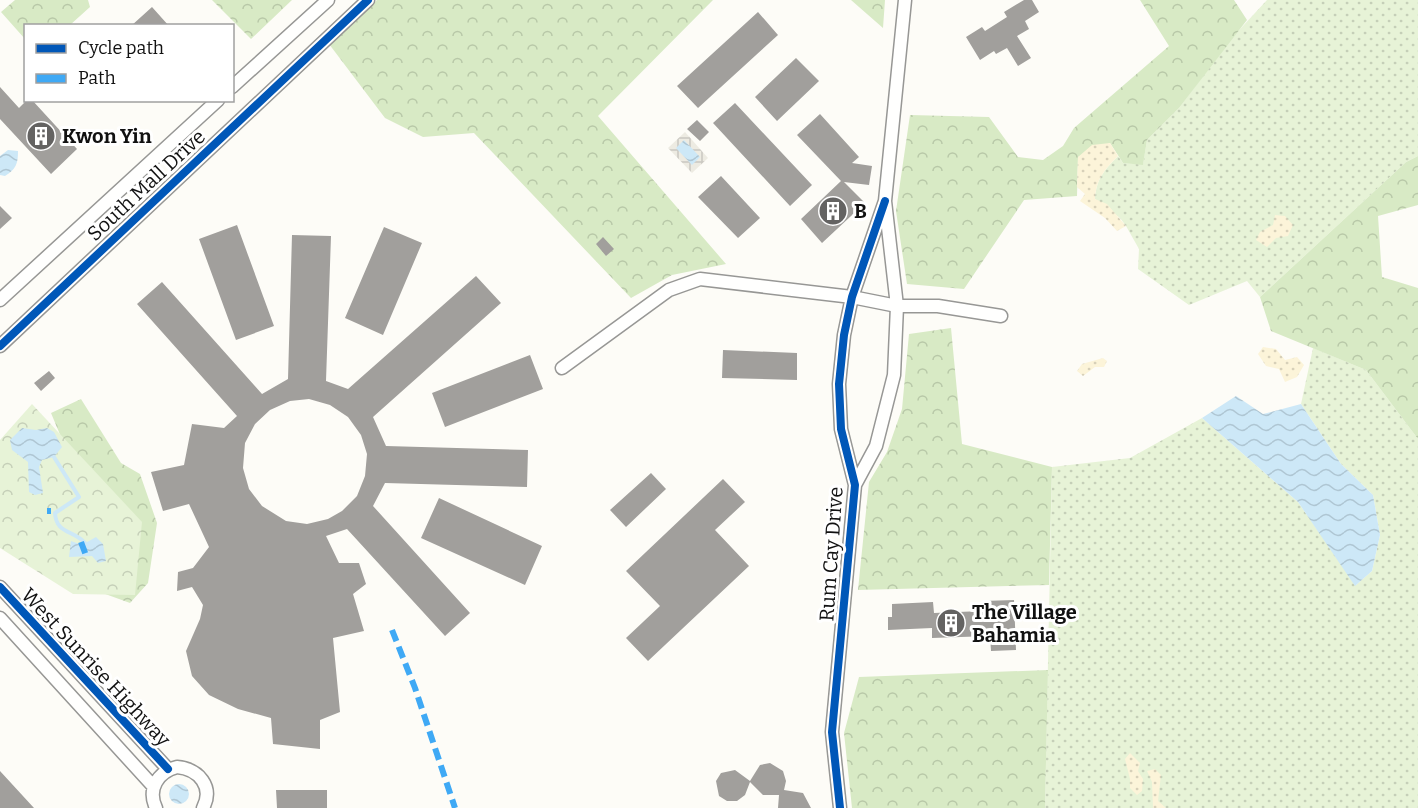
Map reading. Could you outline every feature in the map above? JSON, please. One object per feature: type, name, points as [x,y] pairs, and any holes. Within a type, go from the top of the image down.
[{"type":"street","points":[[234,85],[328,0]]},
{"type":"street","name":"South Mall Drive","points":[[0,346],[368,0]]},
{"type":"street","name":"Rum Cay Drive","points":[[855,485],[876,446],[894,375],[897,306],[885,201],[905,0]]},
{"type":"street","name":"South Mall Drive","points":[[0,300],[216,102]]},
{"type":"street","name":"Rum Cay Drive","points":[[840,808],[832,732],[855,485],[841,429],[839,384],[844,335],[852,297],[885,201]]},
{"type":"street","points":[[562,368],[669,290],[700,279],[852,297],[897,306],[938,306],[1001,316]]},
{"type":"street","name":"West Sunrise Highway","points":[[0,587],[168,769]]},
{"type":"street","name":"West Sunrise Highway","points":[[0,618],[153,786],[159,776],[168,769],[186,768],[202,778],[207,796],[203,808]]},
{"type":"street","points":[[153,786],[152,796],[156,808]]},
{"type":"green space","points":[[15,0],[88,0],[90,7],[71,24],[24,24],[24,38],[1,12]]},
{"type":"green space","points":[[212,0],[292,0],[251,39]]},
{"type":"green space","points":[[377,0],[713,0],[598,116],[726,264],[672,275],[631,298],[474,133],[423,137],[385,118],[329,44]]},
{"type":"green space","points":[[851,0],[885,0],[883,28]]},
{"type":"green space","points":[[1140,0],[1234,0],[1247,20],[1179,108],[1147,140],[1143,165],[1123,163],[1110,143],[1078,157],[1077,196],[1024,200],[964,289],[907,284],[896,211],[910,115],[989,117],[1018,157],[1043,160],[1063,146],[1074,128],[1169,46]]},
{"type":"green space","points":[[1267,0],[1418,0],[1418,156],[1406,162],[1260,297],[1247,281],[1189,305],[1138,269],[1139,249],[1120,218],[1095,199],[1097,186],[1105,170],[1118,156],[1123,163],[1143,164],[1147,140],[1179,108],[1229,41]]},
{"type":"green space","points":[[1418,156],[1418,205],[1378,216],[1382,277],[1418,288],[1418,439],[1366,370],[1271,331],[1260,297],[1406,162]]},
{"type":"green space","points":[[951,328],[962,444],[1052,467],[1049,585],[858,590],[869,482],[887,452],[902,409],[909,334]]},
{"type":"green space","points":[[1313,348],[1366,370],[1418,439],[1418,808],[1045,808],[1052,467],[1130,458],[1202,418],[1298,502],[1356,585],[1372,571],[1380,535],[1373,495],[1341,464],[1301,404]]},
{"type":"green space","points":[[81,399],[121,463],[140,474],[157,523],[148,583],[130,603],[86,587],[66,449],[51,413]]},
{"type":"green space","points":[[32,404],[142,522],[135,595],[73,594],[0,548],[0,440]]},
{"type":"green space","points":[[1048,670],[1045,808],[852,808],[844,733],[859,677]]},
{"type":"sand","points":[[1110,143],[1118,156],[1102,175],[1095,199],[1107,204],[1126,226],[1117,231],[1105,218],[1080,201],[1085,194],[1077,187],[1078,157],[1092,145]]},
{"type":"sand","points":[[1275,215],[1285,216],[1293,225],[1288,236],[1276,238],[1267,247],[1256,240],[1260,232],[1273,225]]},
{"type":"sand","points":[[1263,347],[1276,349],[1285,360],[1297,357],[1304,365],[1297,377],[1285,382],[1279,369],[1266,366],[1258,354]]},
{"type":"sand","points":[[1103,358],[1107,361],[1104,367],[1095,367],[1083,376],[1077,371],[1082,364]]},
{"type":"sand","points":[[1130,753],[1140,763],[1138,771],[1143,779],[1142,791],[1137,795],[1130,788],[1125,759]]},
{"type":"sand","points":[[1155,769],[1161,775],[1158,801],[1166,808],[1153,808],[1152,782],[1147,771]]},
{"type":"shaded area","points":[[685,132],[708,158],[692,173],[668,148]]},
{"type":"water","points":[[684,140],[700,157],[692,165],[676,148]]},
{"type":"water","points":[[8,150],[18,151],[17,163],[5,176],[0,175],[0,156]]},
{"type":"water","points":[[1236,396],[1263,414],[1301,404],[1341,464],[1373,495],[1380,535],[1372,571],[1355,586],[1298,502],[1202,418]]},
{"type":"water","points":[[22,428],[36,430],[47,428],[54,432],[62,447],[54,457],[42,460],[39,467],[43,493],[35,495],[29,492],[28,462],[12,450],[10,440]]},
{"type":"water","points":[[96,537],[103,544],[106,561],[98,563],[92,556],[69,557],[71,541],[82,545]]},
{"type":"water","points":[[179,784],[186,787],[189,794],[186,801],[179,804],[172,801],[169,794],[172,787]]},
{"type":"building","points":[[1024,0],[1032,0],[1039,12],[1025,21],[1029,29],[1017,36],[1031,58],[1018,66],[1007,48],[996,54],[994,51],[980,60],[966,37],[982,27],[985,31],[1007,17],[1004,12]]},
{"type":"building","points":[[152,7],[167,24],[133,24]]},
{"type":"building","points":[[758,12],[778,35],[698,108],[677,86]]},
{"type":"building","points":[[796,58],[819,81],[777,121],[755,97]]},
{"type":"building","name":"Kwon Yin","points":[[0,87],[19,108],[25,102],[34,102],[77,149],[51,174],[0,119]]},
{"type":"building","points":[[735,103],[812,185],[790,206],[713,123]]},
{"type":"building","points":[[820,114],[859,157],[852,163],[872,166],[869,185],[844,182],[865,203],[822,243],[801,219],[841,181],[797,135]]},
{"type":"building","points":[[697,120],[709,132],[700,141],[687,129]]},
{"type":"building","points":[[721,176],[760,218],[738,238],[698,197]]},
{"type":"building","points":[[0,206],[12,218],[0,229]]},
{"type":"building","points":[[237,225],[274,326],[236,340],[199,239]]},
{"type":"building","points":[[384,227],[422,243],[383,335],[345,318]]},
{"type":"building","points":[[292,235],[331,236],[326,381],[348,389],[476,276],[501,303],[373,417],[386,446],[528,450],[527,487],[385,483],[373,506],[470,613],[445,636],[347,529],[326,536],[339,563],[359,563],[366,584],[353,594],[364,631],[333,638],[340,712],[320,720],[320,749],[273,744],[271,718],[238,709],[209,695],[192,676],[186,651],[200,619],[203,605],[192,587],[177,591],[178,572],[193,568],[209,547],[189,504],[163,511],[151,472],[184,465],[192,424],[224,428],[237,416],[137,304],[162,282],[262,394],[288,379]],"holes":[[[309,399],[330,405],[348,417],[361,435],[367,454],[365,476],[357,496],[342,511],[328,519],[307,524],[286,521],[262,506],[249,489],[243,468],[245,443],[255,424],[270,410],[290,401]]]},
{"type":"building","points":[[603,237],[614,249],[606,256],[596,244]]},
{"type":"building","points":[[723,350],[797,353],[797,380],[722,378]]},
{"type":"building","points":[[530,355],[543,389],[445,427],[432,393]]},
{"type":"building","points":[[49,371],[55,378],[41,391],[34,383]]},
{"type":"building","points":[[651,473],[666,489],[626,527],[610,510]]},
{"type":"building","points":[[723,479],[745,502],[715,530],[749,566],[648,661],[626,638],[660,606],[626,571]]},
{"type":"building","points":[[439,498],[542,546],[525,585],[421,538]]},
{"type":"building","name":"The Village Bahamia","points":[[1014,600],[1016,650],[991,651],[990,636],[932,638],[932,628],[888,630],[888,617],[892,617],[892,604],[933,602],[934,613],[982,611],[982,601]]},
{"type":"building","points":[[770,763],[783,771],[786,781],[784,790],[803,793],[811,808],[778,808],[779,795],[763,795],[750,782],[745,795],[737,801],[727,801],[719,796],[716,781],[721,773],[735,770],[750,781],[760,765]]},
{"type":"building","points":[[0,771],[34,808],[0,808]]},
{"type":"building","points":[[276,790],[327,790],[327,808],[277,808]]},
{"type":"waterway","points":[[54,457],[79,497],[55,513],[56,520],[62,528],[85,543]]},
{"type":"marked path","points":[[81,542],[87,558]]},
{"type":"marked path","points":[[392,630],[415,688],[455,808]]},
{"type":"cycle path","points":[[0,346],[368,0]]},
{"type":"cycle path","points":[[840,808],[832,732],[855,485],[841,429],[839,384],[844,335],[852,297],[885,201]]},
{"type":"cycle path","points":[[0,587],[168,769]]},
{"type":"place","name":"Kwon Yin","points":[[41,136]]},
{"type":"place","name":"B","points":[[833,211]]},
{"type":"place","name":"The Village Bahamia","points":[[951,623]]}]
